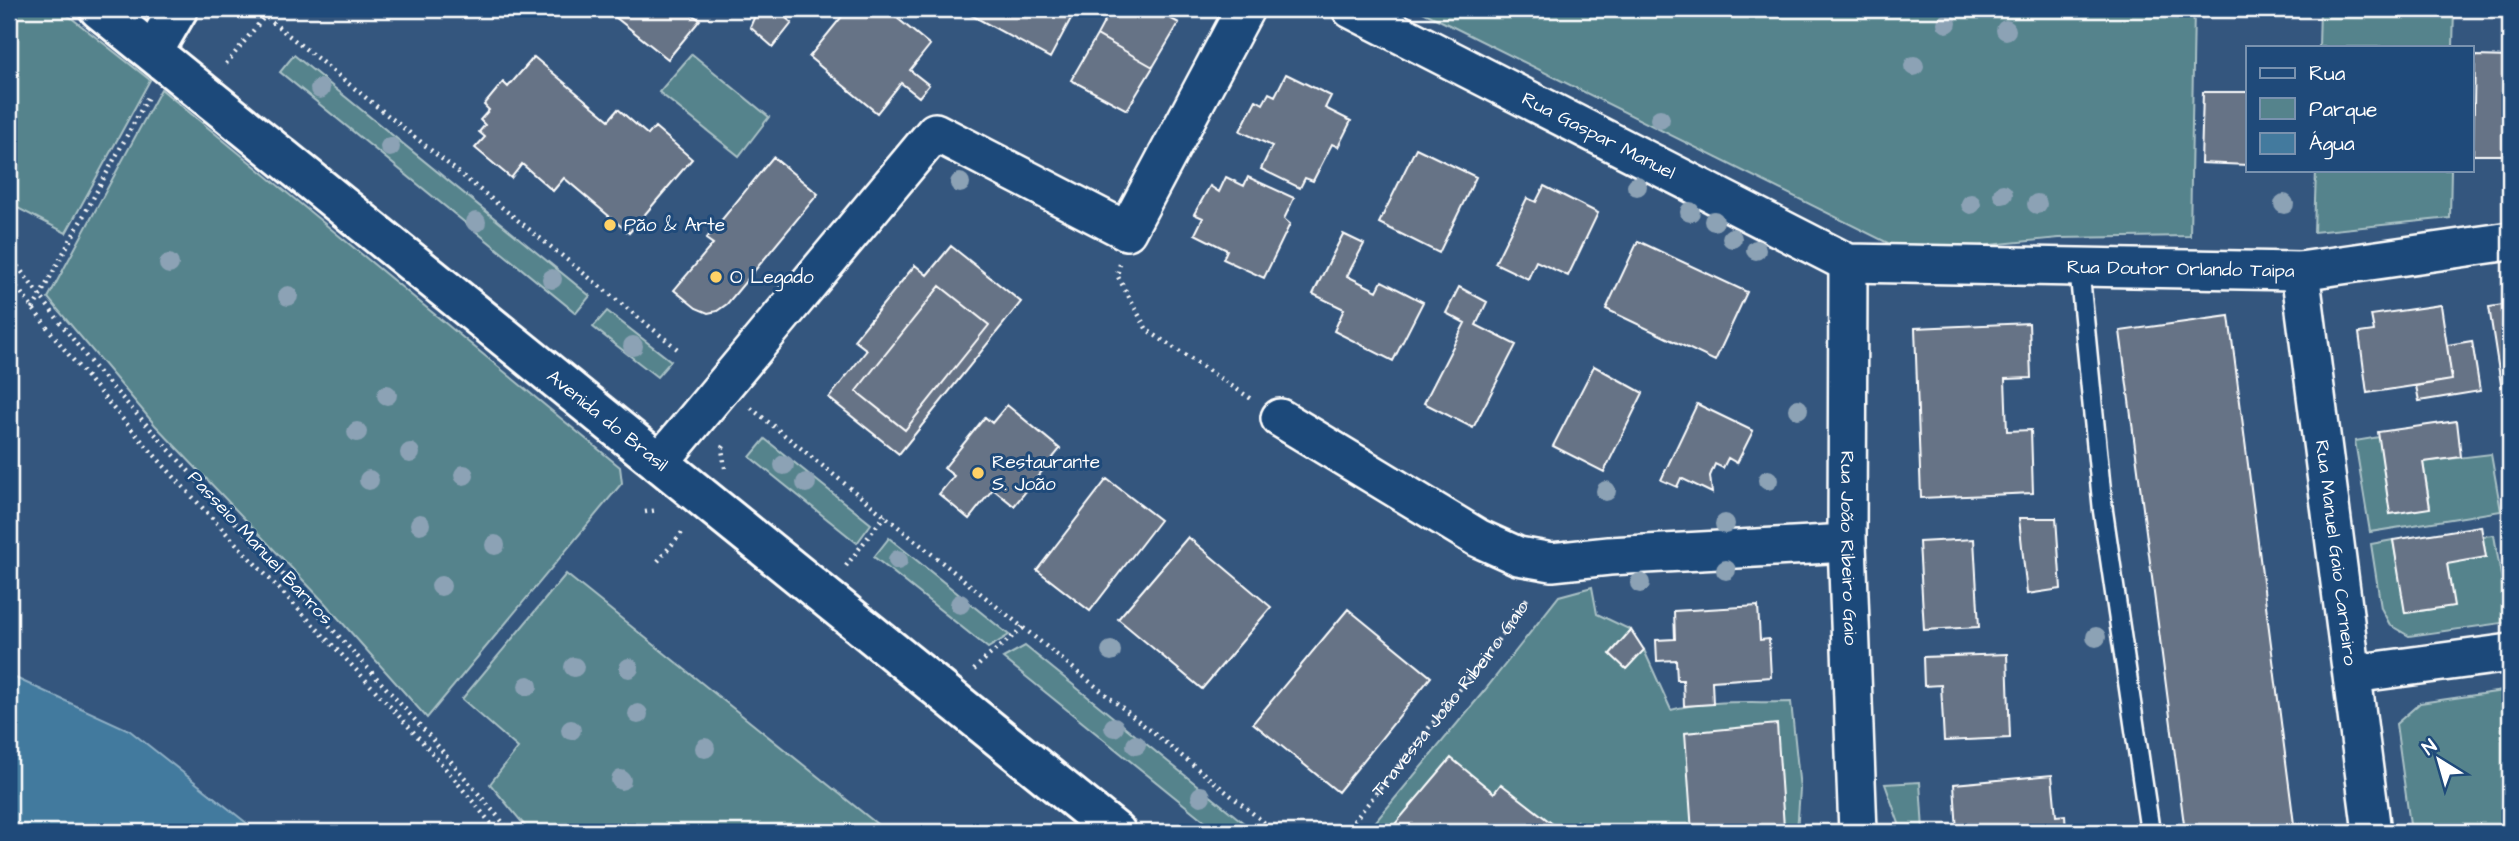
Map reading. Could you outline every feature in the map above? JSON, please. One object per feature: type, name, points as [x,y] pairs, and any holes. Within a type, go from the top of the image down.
[{"type":"main road","name":"Avenida do Brasil","points":[[99,9],[1116,832]]},
{"type":"main road","points":[[153,52],[178,9]]},
{"type":"street","points":[[659,463],[935,132],[1127,231],[1245,9]]},
{"type":"street","name":"Rua Gaspar Manuel","points":[[1351,9],[1848,263]]},
{"type":"street","name":"Rua Doutor Orlando Taipa","points":[[1848,263],[2300,271],[2510,241]]},
{"type":"street","name":"Rua João Ribeiro Gaio","points":[[1848,263],[1847,543],[1858,832]]},
{"type":"street","name":"Rua Manuel Gaio Carneiro","points":[[2300,271],[2372,832]]},
{"type":"street","points":[[1280,418],[1478,538],[1518,556],[1552,562],[1609,556],[1847,543]]},
{"type":"street","points":[[2353,674],[2510,653]]},
{"type":"lane","points":[[2079,267],[2103,511],[2150,832]]},
{"type":"path","points":[[256,9],[680,351]]},
{"type":"path","points":[[221,70],[265,16]]},
{"type":"path","points":[[33,309],[150,94]]},
{"type":"path","points":[[1127,231],[1117,275],[1147,330],[1280,418]]},
{"type":"path","points":[[9,255],[94,368],[426,732],[511,832]]},
{"type":"path","name":"Passeio Manuel Barros","points":[[9,276],[89,379],[170,472],[410,728],[498,832]]},
{"type":"path","points":[[746,404],[1276,832]]},
{"type":"path","points":[[746,420],[754,410]]},
{"type":"path","points":[[726,478],[722,449],[730,439]]},
{"type":"path","points":[[824,595],[885,515]]},
{"type":"path","points":[[658,561],[688,526]]},
{"type":"path","name":"Travessa João Ribeiro Gaio","points":[[1345,832],[1485,658],[1552,562]]},
{"type":"path","points":[[950,697],[985,657],[1012,639],[1023,626]]},
{"type":"green space","points":[[9,9],[60,9],[150,80],[66,233],[14,206],[9,214]]},
{"type":"green space","points":[[1417,9],[2194,9],[2190,236],[2059,238],[1908,253]]},
{"type":"green space","points":[[2320,9],[2454,9],[2453,46],[2319,46]]},
{"type":"green space","points":[[692,54],[769,117],[739,156],[659,92]]},
{"type":"green space","points":[[294,55],[590,296],[576,313],[280,72]]},
{"type":"green space","points":[[161,89],[620,467],[622,483],[427,718],[323,601],[155,425],[48,298]]},
{"type":"green space","points":[[2316,172],[2451,172],[2450,218],[2314,232]]},
{"type":"green space","points":[[607,311],[671,361],[657,377],[593,327]]},
{"type":"green space","points":[[2379,437],[2430,507],[2423,462],[2491,454],[2501,511],[2370,532],[2355,441]]},
{"type":"green space","points":[[765,439],[871,524],[857,543],[750,457]]},
{"type":"green space","points":[[2494,535],[2509,622],[2409,636],[2390,625],[2381,608],[2371,544],[2393,540],[2406,613],[2453,606],[2447,564],[2483,536]]},
{"type":"green space","points":[[889,538],[1009,635],[988,648],[874,557]]},
{"type":"green space","points":[[566,574],[887,832],[530,832],[490,784],[518,748],[462,699]]},
{"type":"green space","points":[[1592,587],[1597,614],[1631,630],[1610,654],[1626,668],[1644,650],[1671,710],[1715,703],[1791,702],[1800,789],[1797,832],[1367,832],[1559,596]]},
{"type":"green space","points":[[1025,646],[1255,832],[1218,832],[1003,658]]},
{"type":"green space","points":[[2510,690],[2510,832],[2411,832],[2396,724],[2420,703]]},
{"type":"green space","points":[[1920,782],[1923,830],[1902,832],[1885,784]]},
{"type":"water","points":[[9,675],[129,730],[258,832],[9,832]]},
{"type":"building","points":[[605,9],[693,9],[690,13],[700,20],[668,59]]},
{"type":"building","points":[[758,9],[775,9],[792,23],[773,47],[750,27]]},
{"type":"building","points":[[848,9],[886,9],[930,45],[910,70],[929,85],[919,97],[901,83],[877,113],[809,57]]},
{"type":"building","points":[[974,9],[1076,9],[1050,58],[971,15]]},
{"type":"building","points":[[1111,9],[1153,9],[1179,23],[1153,67],[1097,35]]},
{"type":"building","points":[[1097,35],[1153,67],[1127,110],[1071,80]]},
{"type":"building","points":[[2475,56],[2510,57],[2510,155],[2474,155]]},
{"type":"building","points":[[534,57],[609,120],[618,109],[648,135],[655,127],[692,159],[629,233],[564,178],[553,191],[522,164],[511,178],[475,148],[485,137],[479,132],[485,125],[480,120],[489,110],[484,105],[503,82],[508,87]]},
{"type":"building","points":[[1286,74],[1331,96],[1325,108],[1351,121],[1338,147],[1332,144],[1313,181],[1305,178],[1300,188],[1261,169],[1272,146],[1240,131],[1256,100],[1263,104],[1269,93],[1275,96]]},
{"type":"building","points":[[2203,92],[2246,92],[2246,165],[2201,163]]},
{"type":"building","points":[[1416,148],[1476,177],[1439,253],[1379,223]]},
{"type":"building","points":[[773,157],[818,194],[727,304],[708,313],[696,308],[674,290],[713,244],[706,239]]},
{"type":"building","points":[[1226,177],[1244,186],[1248,177],[1294,198],[1284,219],[1290,224],[1264,278],[1223,259],[1227,250],[1195,234],[1203,218],[1194,214],[1210,186],[1219,192]]},
{"type":"building","points":[[1544,186],[1598,213],[1568,276],[1536,261],[1528,279],[1495,263],[1527,198],[1536,202]]},
{"type":"building","points":[[1343,234],[1364,244],[1347,276],[1377,291],[1382,281],[1423,302],[1393,361],[1334,331],[1344,309],[1313,294]]},
{"type":"building","points":[[1638,241],[1747,292],[1715,361],[1606,309]]},
{"type":"building","points":[[951,246],[1021,302],[899,454],[829,398],[867,350],[854,340],[915,265],[927,275]]},
{"type":"building","points":[[940,286],[989,325],[905,430],[856,391]]},
{"type":"building","points":[[1459,287],[1487,302],[1476,325],[1516,345],[1473,428],[1424,403],[1465,323],[1446,313]]},
{"type":"building","points":[[2510,304],[2510,390],[2502,391],[2489,307]]},
{"type":"building","points":[[2441,305],[2452,380],[2367,393],[2359,333],[2374,331],[2371,315]]},
{"type":"building","points":[[2229,316],[2295,832],[2185,832],[2120,331]]},
{"type":"building","points":[[2029,323],[2031,378],[2005,379],[2007,431],[2031,430],[2033,493],[1921,498],[1915,328]]},
{"type":"building","points":[[2472,341],[2480,391],[2419,401],[2416,386],[2452,380],[2447,345]]},
{"type":"building","points":[[1594,366],[1643,393],[1604,472],[1553,446]]},
{"type":"building","points":[[1697,404],[1753,431],[1737,463],[1728,458],[1723,468],[1715,464],[1710,476],[1712,493],[1681,478],[1677,487],[1661,480]]},
{"type":"building","points":[[1007,405],[1060,449],[1014,506],[993,489],[969,519],[939,494],[954,476],[944,468],[985,417],[992,423]]},
{"type":"building","points":[[2457,421],[2461,457],[2423,462],[2430,508],[2390,514],[2378,432]]},
{"type":"building","points":[[1107,479],[1160,520],[1090,611],[1037,570]]},
{"type":"building","points":[[2019,518],[2056,518],[2061,589],[2027,594]]},
{"type":"building","points":[[2481,526],[2486,557],[2447,564],[2454,606],[2405,613],[2393,540]]},
{"type":"building","points":[[1188,537],[1271,607],[1202,689],[1118,619]]},
{"type":"building","points":[[1974,539],[1979,627],[1924,630],[1919,542]]},
{"type":"building","points":[[1758,606],[1760,640],[1769,639],[1771,677],[1712,681],[1713,704],[1684,706],[1683,680],[1677,680],[1676,660],[1657,661],[1656,640],[1675,639],[1674,611]]},
{"type":"building","points":[[1348,609],[1431,677],[1338,792],[1253,723]]},
{"type":"building","points":[[1631,630],[1644,650],[1626,669],[1610,654]]},
{"type":"building","points":[[2007,654],[2010,738],[1944,741],[1941,685],[1924,686],[1923,657]]},
{"type":"building","points":[[1777,724],[1784,827],[1782,832],[1692,832],[1685,733]]},
{"type":"building","points":[[1451,758],[1494,793],[1501,784],[1563,832],[1405,832],[1395,824]]},
{"type":"building","points":[[2052,775],[2056,816],[2065,815],[2066,832],[1957,832],[1954,784]]},
{"type":"building","points":[[1577,821],[1590,832],[1568,832]]},
{"type":"place","name":"Pão & Arte","points":[[610,225]]},
{"type":"place","name":"O Legado","points":[[716,277]]},
{"type":"place","name":"Restaurante S. João","points":[[978,473]]}]
